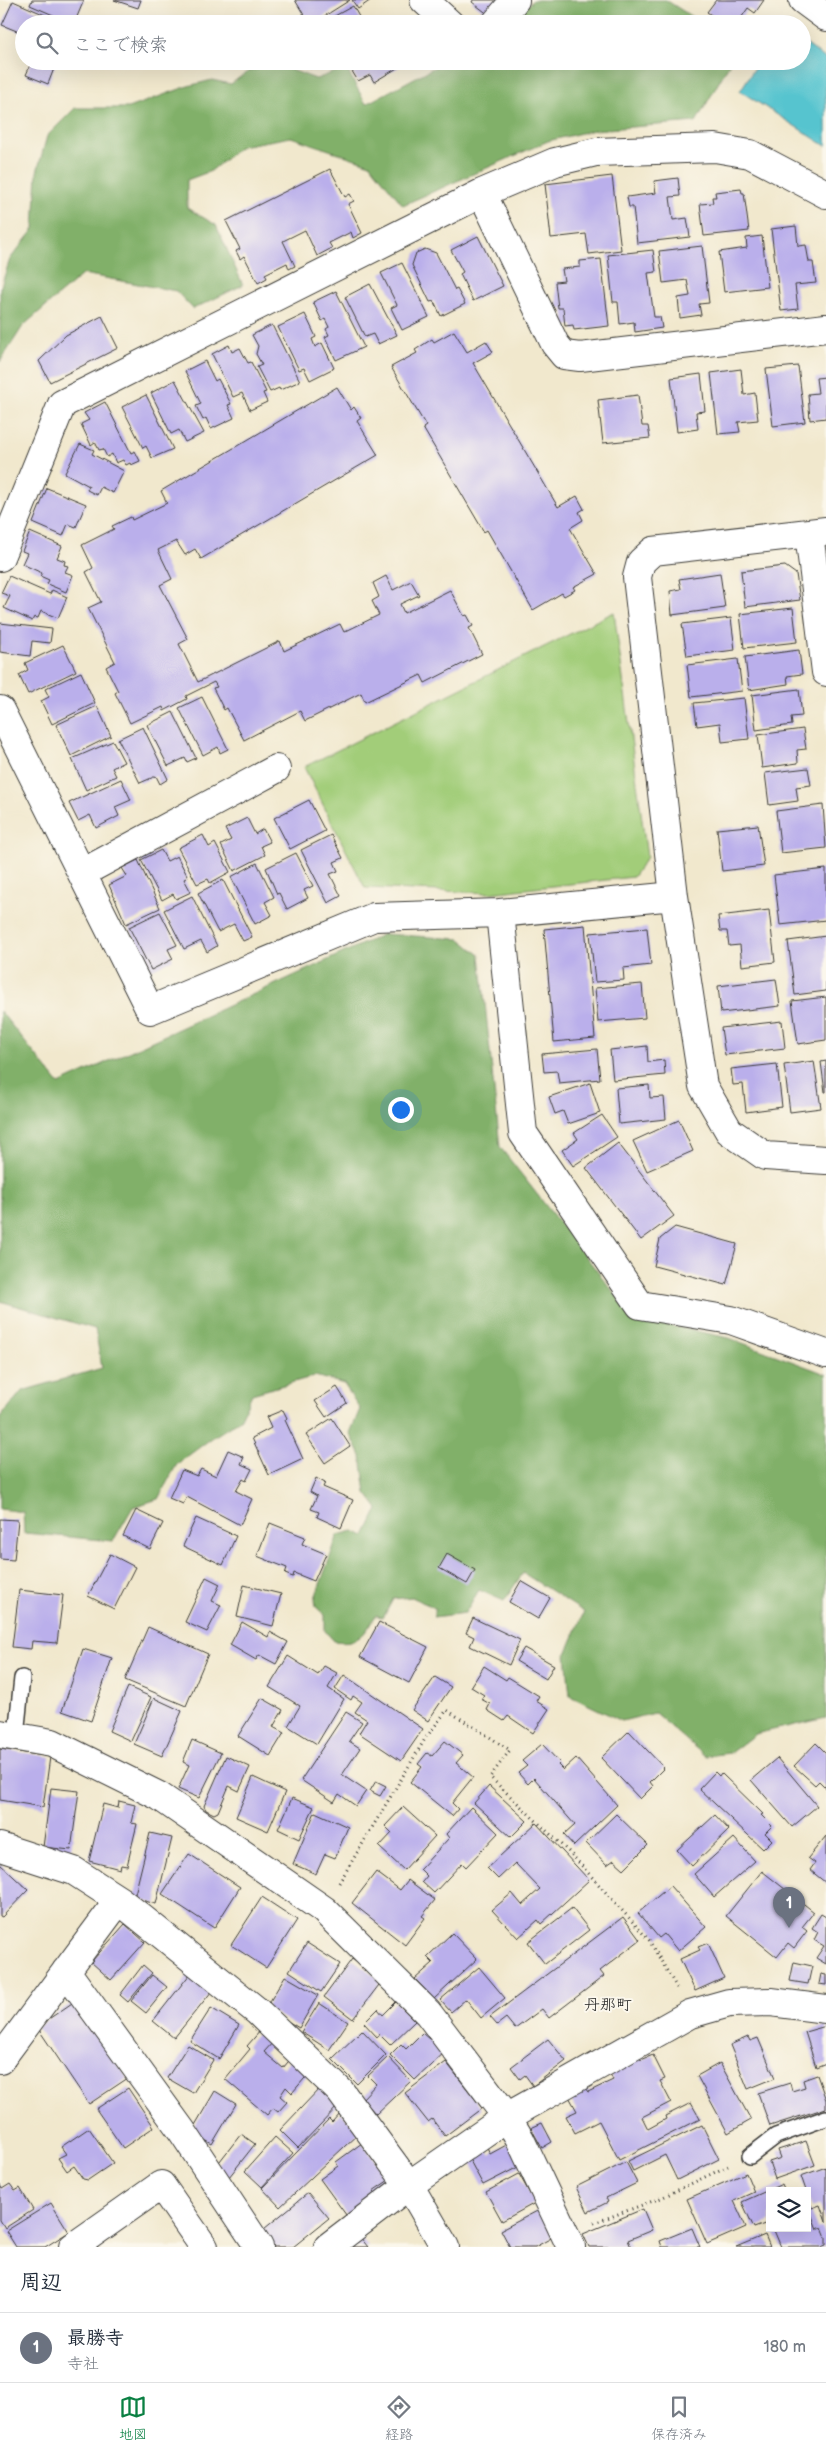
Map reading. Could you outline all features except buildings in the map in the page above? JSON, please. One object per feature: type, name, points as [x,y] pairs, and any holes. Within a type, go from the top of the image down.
[{"type":"street","points":[[424,0],[440,15]]},
{"type":"street","points":[[502,15],[515,0]]},
{"type":"street","points":[[803,0],[826,17]]},
{"type":"street","points":[[0,557],[62,404],[482,193],[555,162],[596,152],[715,148],[750,154],[826,194]]},
{"type":"street","points":[[482,193],[555,344],[564,355],[580,357],[826,328]]},
{"type":"street","points":[[826,672],[817,532],[653,551],[641,562],[637,577],[674,896],[703,1086],[729,1131],[765,1156],[826,1160]]},
{"type":"street","points":[[0,710],[150,1010],[374,917],[500,912],[674,896]]},
{"type":"street","points":[[82,873],[276,769]]},
{"type":"street","points":[[500,912],[523,1133],[640,1305],[731,1320],[826,1354]]},
{"type":"street","points":[[8,1734],[52,1743],[159,1796],[324,1910],[428,2013],[506,2117],[520,2139],[568,2241]]},
{"type":"street","points":[[0,1847],[74,1871],[119,1900],[257,2011],[340,2090],[409,2185],[445,2247]]},
{"type":"street","points":[[0,2060],[119,1900]]},
{"type":"street","points":[[66,1971],[182,2131],[260,2247]]},
{"type":"street","points":[[328,2247],[409,2185],[506,2117],[690,2014],[729,2003],[771,2002],[826,2009]]},
{"type":"street","points":[[73,2247],[161,2185],[204,2247]]},
{"type":"lane","points":[[8,1734],[22,1678]]},
{"type":"lane","points":[[750,2156],[776,2136],[826,2118]]},
{"type":"path","points":[[324,1910],[424,1738],[447,1710],[510,1750],[490,1777],[571,1854],[650,1940],[690,2014]]},
{"type":"path","points":[[568,2241],[750,2156]]},
{"type":"green space","points":[[533,0],[666,0],[689,15],[517,15]]},
{"type":"green space","points":[[252,70],[291,70],[316,79],[341,70],[347,70],[366,104],[429,70],[726,70],[696,122],[594,130],[548,141],[403,205],[370,164],[291,137],[241,146],[211,171],[187,180],[187,208],[216,225],[243,285],[193,309],[176,291],[83,274],[23,326],[0,362],[0,289],[10,259],[34,229],[37,172],[47,136],[75,108],[128,108],[188,86],[212,80],[231,84]]},
{"type":"green space","points":[[614,612],[647,857],[633,877],[490,893],[365,888],[304,767]]},
{"type":"green space","points":[[384,934],[460,939],[480,955],[500,1147],[634,1318],[729,1338],[826,1374],[826,1718],[755,1734],[730,1753],[705,1756],[655,1713],[622,1721],[570,1696],[566,1654],[584,1612],[523,1573],[504,1601],[479,1590],[465,1613],[433,1617],[436,1609],[412,1597],[393,1599],[383,1618],[376,1615],[360,1637],[349,1641],[334,1641],[325,1631],[325,1615],[316,1607],[315,1598],[338,1535],[353,1531],[365,1536],[378,1509],[366,1493],[361,1456],[350,1433],[360,1409],[344,1384],[315,1376],[252,1394],[240,1420],[177,1464],[158,1499],[133,1507],[113,1541],[24,1533],[23,1512],[0,1509],[0,1418],[22,1391],[102,1368],[95,1329],[0,1301],[0,1011],[59,1084]]},
{"type":"water","points":[[811,48],[826,59],[826,146],[740,91],[753,70],[811,70]]},
{"type":"place","name":"最勝寺","points":[[789,1928]]},
{"type":"district","name":"丹那町","points":[[608,2005]]}]
